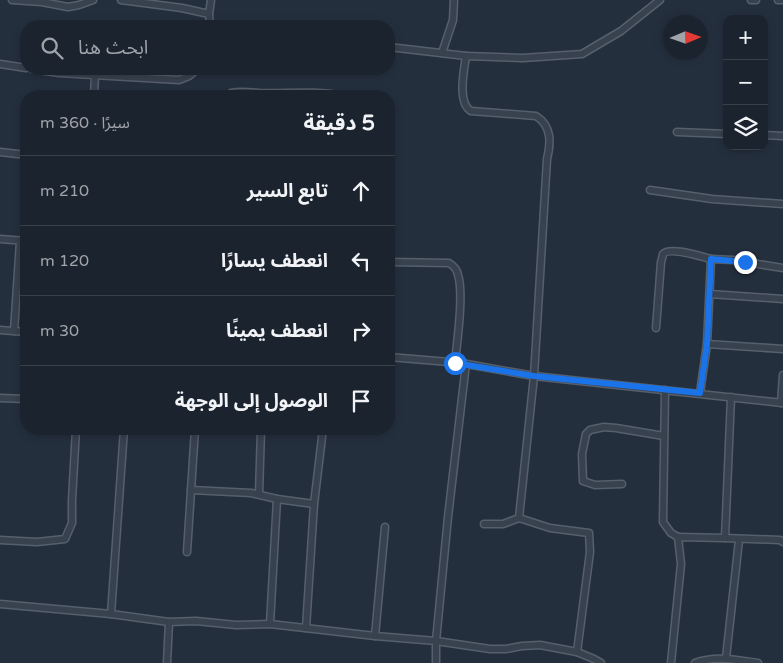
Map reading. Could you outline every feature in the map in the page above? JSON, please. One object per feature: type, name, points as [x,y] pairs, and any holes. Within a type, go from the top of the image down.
[{"type":"street","points":[[12,0],[42,2],[68,7],[80,6],[93,0]]},
{"type":"street","points":[[121,0],[158,4],[209,14]]},
{"type":"street","points":[[210,20],[212,0]]},
{"type":"street","points":[[442,53],[453,20],[454,0]]},
{"type":"street","points":[[395,48],[466,56],[524,58],[582,54],[621,32],[660,0]]},
{"type":"street","points":[[751,0],[756,0]]},
{"type":"street","points":[[778,0],[783,0]]},
{"type":"street","points":[[466,56],[463,72],[463,100],[467,108],[471,111],[536,116],[544,121],[551,145],[547,160],[534,376],[519,518]]},
{"type":"street","points":[[0,64],[20,67]]},
{"type":"street","points":[[84,75],[179,80],[190,75]]},
{"type":"street","points":[[95,90],[96,76]]},
{"type":"street","points":[[676,132],[723,134]]},
{"type":"street","points":[[768,135],[783,136]]},
{"type":"street","points":[[0,152],[20,154]]},
{"type":"street","points":[[650,190],[712,200],[783,204]]},
{"type":"street","points":[[0,239],[20,241]]},
{"type":"street","points":[[656,328],[660,262],[663,254],[668,252],[684,252],[711,259],[733,260],[783,268]]},
{"type":"street","points":[[700,393],[707,344],[711,259]]},
{"type":"street","points":[[395,262],[449,263],[455,267],[459,276],[460,298],[455,363]]},
{"type":"street","points":[[14,331],[20,271]]},
{"type":"street","points":[[710,294],[783,299]]},
{"type":"street","points":[[0,330],[20,332]]},
{"type":"street","points":[[707,344],[783,349]]},
{"type":"street","points":[[395,358],[466,364],[534,376],[782,403],[783,375]]},
{"type":"street","points":[[436,663],[436,641],[448,517],[466,364]]},
{"type":"street","points":[[665,390],[663,522],[671,534],[678,537],[780,540],[783,542]]},
{"type":"street","points":[[725,538],[731,396]]},
{"type":"street","points":[[0,398],[20,399]]},
{"type":"street","points":[[622,484],[595,485],[583,481],[582,454],[586,434],[590,430],[604,427],[664,436]]},
{"type":"street","points":[[0,540],[37,542],[65,539],[72,523],[76,435]]},
{"type":"street","points":[[111,614],[124,435]]},
{"type":"street","points":[[187,552],[195,435]]},
{"type":"street","points":[[259,494],[261,435]]},
{"type":"street","points":[[306,628],[314,504],[322,435]]},
{"type":"street","points":[[191,490],[259,494],[277,499],[314,504]]},
{"type":"street","points":[[270,624],[277,499]]},
{"type":"street","points":[[484,524],[503,524],[519,518],[550,528],[589,533],[590,552],[578,652]]},
{"type":"street","points":[[375,636],[385,527]]},
{"type":"street","points":[[671,663],[680,564],[678,537]]},
{"type":"street","points":[[726,658],[739,540]]},
{"type":"street","points":[[0,604],[111,614],[169,622],[196,621],[270,624],[436,641],[490,649],[540,645],[578,652],[601,663]]},
{"type":"street","points":[[167,663],[169,622]]},
{"type":"street","points":[[695,663],[708,658],[726,658],[758,663]]},
{"type":"route","points":[[455,363],[534,376],[700,393],[707,344],[711,259],[745,262]]}]
